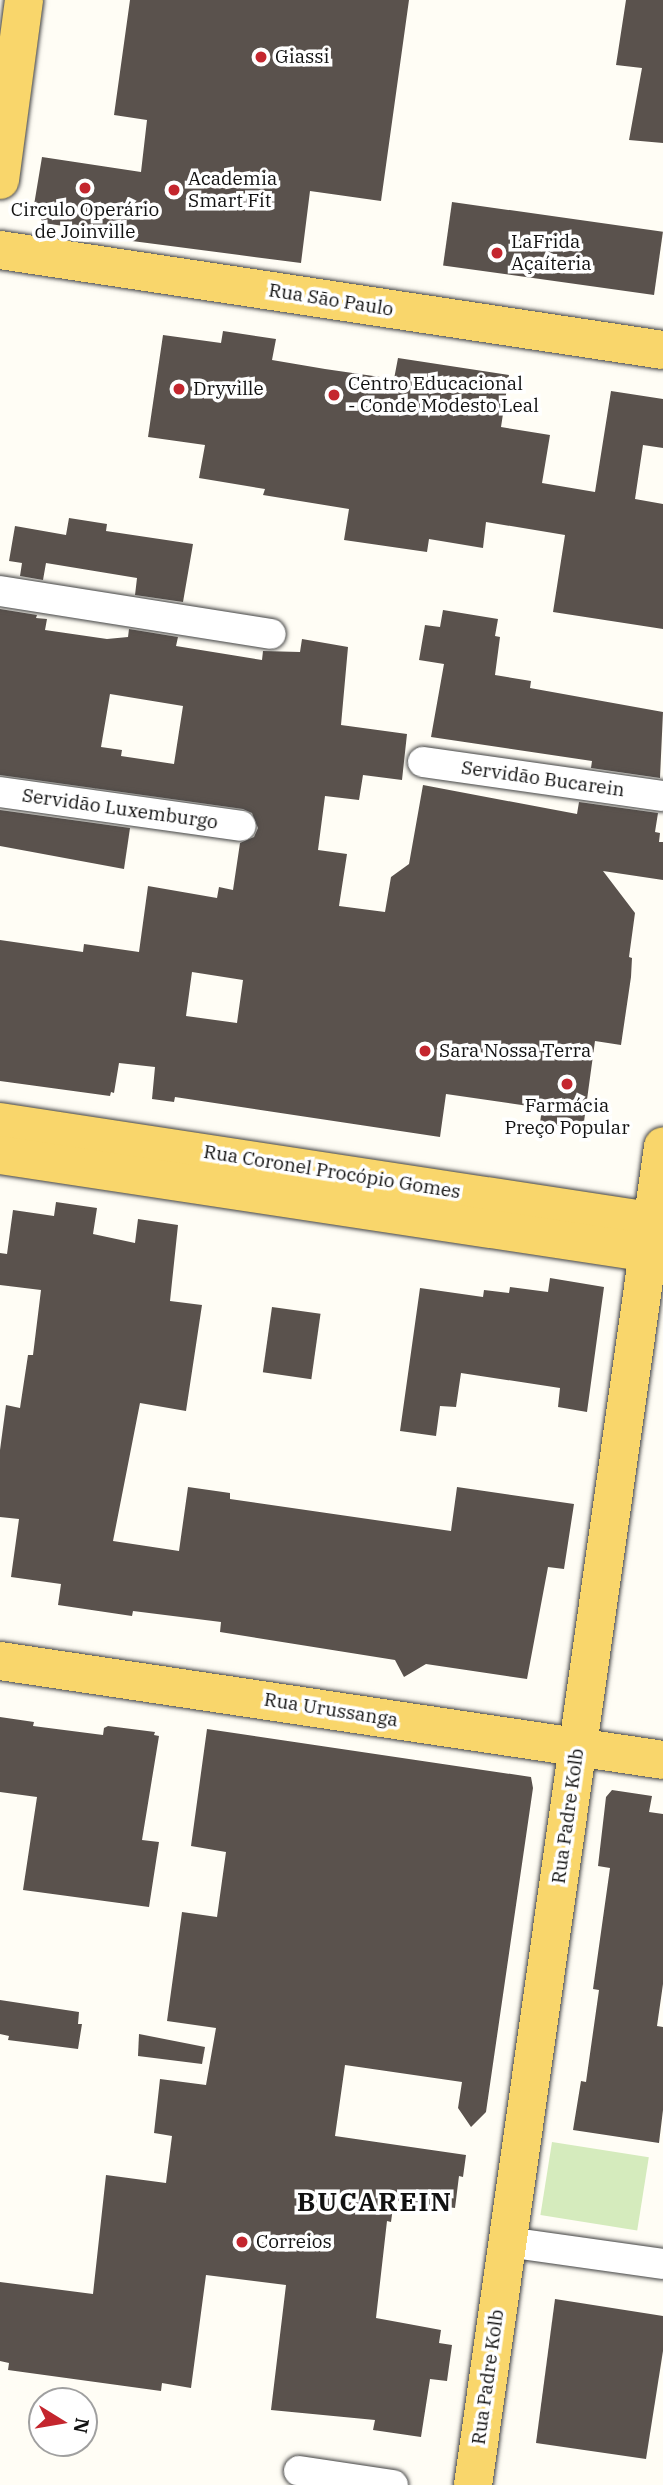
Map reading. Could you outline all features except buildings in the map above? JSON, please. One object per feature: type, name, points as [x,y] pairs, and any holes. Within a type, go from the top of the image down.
[{"type":"main road","points":[[0,180],[24,0]]},
{"type":"main road","name":"Rua São Paulo","points":[[0,250],[663,350]]},
{"type":"main road","name":"Rua Coronel Procópio Gomes","points":[[0,1122],[657,1238]]},
{"type":"main road","name":"Rua Padre Kolb","points":[[473,2485],[578,1747],[657,1238],[663,1146]]},
{"type":"main road","name":"Rua Coronel Procópio Gomes","points":[[0,1155],[657,1238]]},
{"type":"main road","name":"Rua Urussanga","points":[[0,1661],[663,1760]]},
{"type":"street","points":[[0,591],[271,634]]},
{"type":"street","name":"Servidão Bucarein","points":[[422,761],[663,796]]},
{"type":"street","name":"Servidão Luxemburgo","points":[[0,792],[241,826]]},
{"type":"street","points":[[507,2242],[663,2264]]},
{"type":"street","points":[[299,2471],[393,2485]]},
{"type":"green space","points":[[552,2142],[649,2157],[637,2230],[540,2215]]},
{"type":"place","name":"Giassi","points":[[261,57]]},
{"type":"place","name":"Circulo Operário de Joinville","points":[[85,188]]},
{"type":"place","name":"Academia Smart Fit","points":[[174,190]]},
{"type":"place","name":"LaFrida Açaíteria","points":[[497,253]]},
{"type":"place","name":"Dryville","points":[[179,389]]},
{"type":"place","name":"Centro Educacional - Conde Modesto Leal","points":[[334,395]]},
{"type":"place","name":"Sara Nossa Terra","points":[[425,1051]]},
{"type":"place","name":"Farmácia Preço Popular","points":[[567,1084]]},
{"type":"place","name":"Correios","points":[[242,2242]]},
{"type":"district","name":"BUCAREIN","points":[[375,2202]]}]
